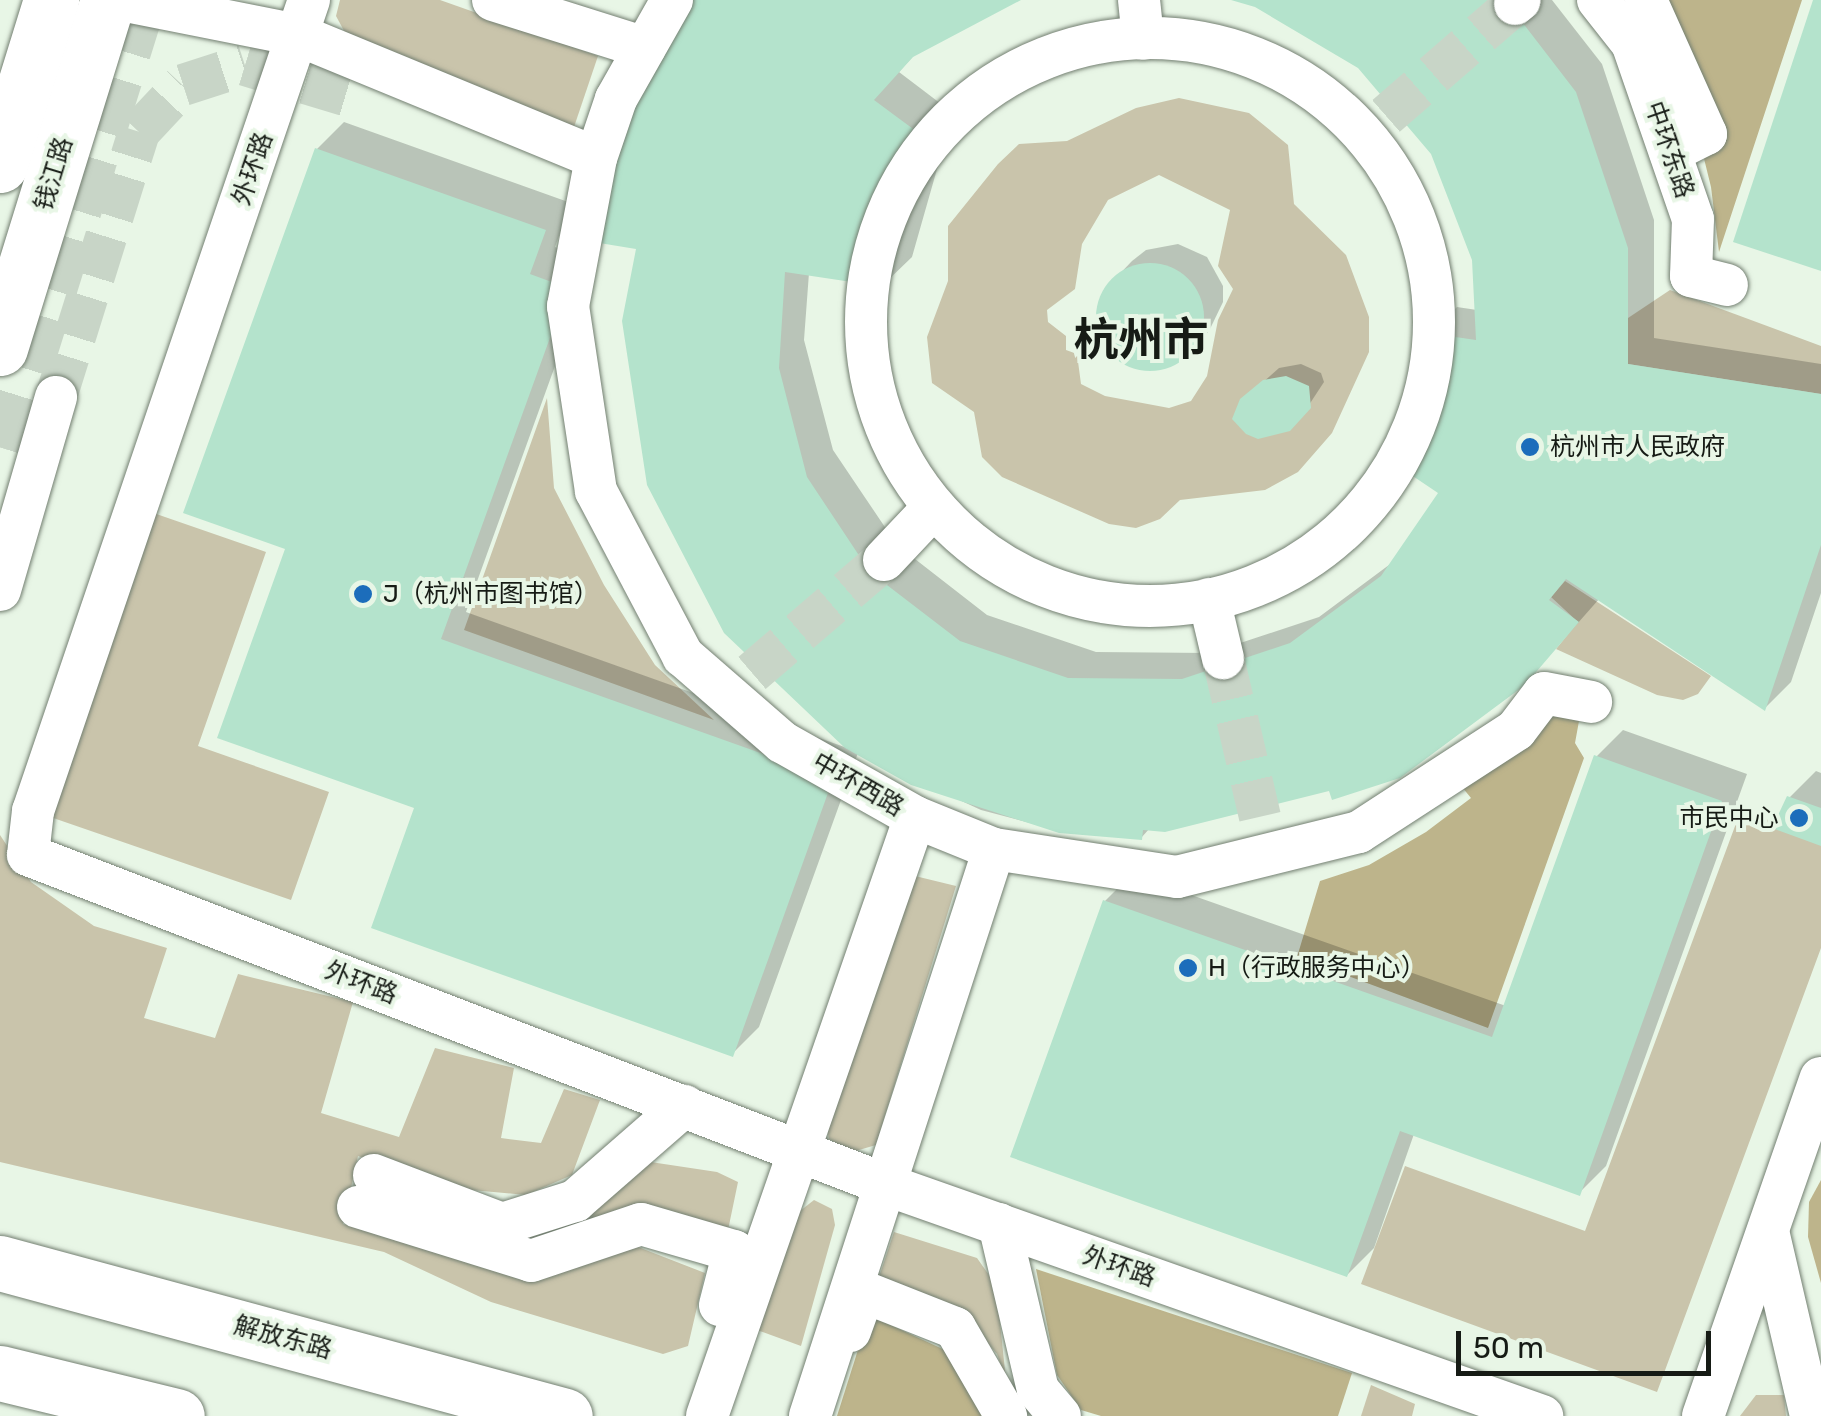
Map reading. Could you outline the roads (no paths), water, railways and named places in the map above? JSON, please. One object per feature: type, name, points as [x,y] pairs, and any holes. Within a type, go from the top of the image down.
[{"type":"main road","points":[[0,165],[51,0]]},
{"type":"main road","name":"钱江路","points":[[0,348],[108,0]]},
{"type":"main road","name":"解放东路","points":[[0,1263],[565,1416]]},
{"type":"main road","points":[[0,1372],[177,1416]]},
{"type":"street","points":[[121,0],[304,17],[596,158]]},
{"type":"street","points":[[493,0],[645,48],[672,0]]},
{"type":"street","name":"中环东路","points":[[1598,0],[1632,43],[1693,219],[1691,276],[1728,285]]},
{"type":"street","points":[[1646,0],[1706,134],[1670,152]]},
{"type":"street","name":"外环路","points":[[304,17],[33,811],[28,855],[884,1184],[1542,1416]]},
{"type":"street","points":[[1140,19],[1167,36],[1260,57],[1375,125],[1400,178],[1432,266],[1436,359],[1408,449],[1353,524],[1277,579],[1186,606],[1093,603],[1005,570],[932,509],[883,427],[863,334],[875,240],[918,154],[986,87],[1140,19]]},
{"type":"street","name":"中环西路","points":[[645,48],[616,99],[596,158],[568,306],[596,491],[682,656],[741,685],[782,742],[916,817],[994,849],[1176,877],[1260,844],[1359,832],[1516,730],[1544,693],[1591,702]]},
{"type":"street","points":[[0,590],[56,396]]},
{"type":"street","points":[[884,560],[932,509]]},
{"type":"street","points":[[1209,599],[1222,658]]},
{"type":"street","points":[[712,1402],[796,1149],[916,817]]},
{"type":"street","points":[[813,1407],[994,849]]},
{"type":"street","points":[[1702,1416],[1821,1078]]},
{"type":"street","points":[[684,1106],[575,1201],[502,1224],[366,1192],[532,1262],[641,1224],[734,1250],[705,1362],[712,1402]]},
{"type":"street","points":[[998,1224],[1038,1390],[1060,1416]]},
{"type":"street","points":[[1768,1231],[1811,1416]]},
{"type":"street","points":[[813,1407],[828,1394],[864,1292],[955,1328],[1006,1416]]},
{"type":"tunnel","points":[[0,447],[139,0]]},
{"type":"tunnel","points":[[1386,116],[1515,4]]},
{"type":"tunnel","points":[[56,397],[139,132],[183,85],[245,65],[362,100]]},
{"type":"tunnel","points":[[752,673],[884,560]]},
{"type":"tunnel","points":[[1223,658],[1260,817]]},
{"type":"place","name":"杭州市人民政府","points":[[1530,447]]},
{"type":"place","name":"J（杭州市图书馆）","points":[[363,594]]},
{"type":"place","name":"市民中心","points":[[1799,818]]},
{"type":"place","name":"H（行政服务中心）","points":[[1188,968]]},
{"type":"district","name":"杭州市","points":[[1141,340]]}]
